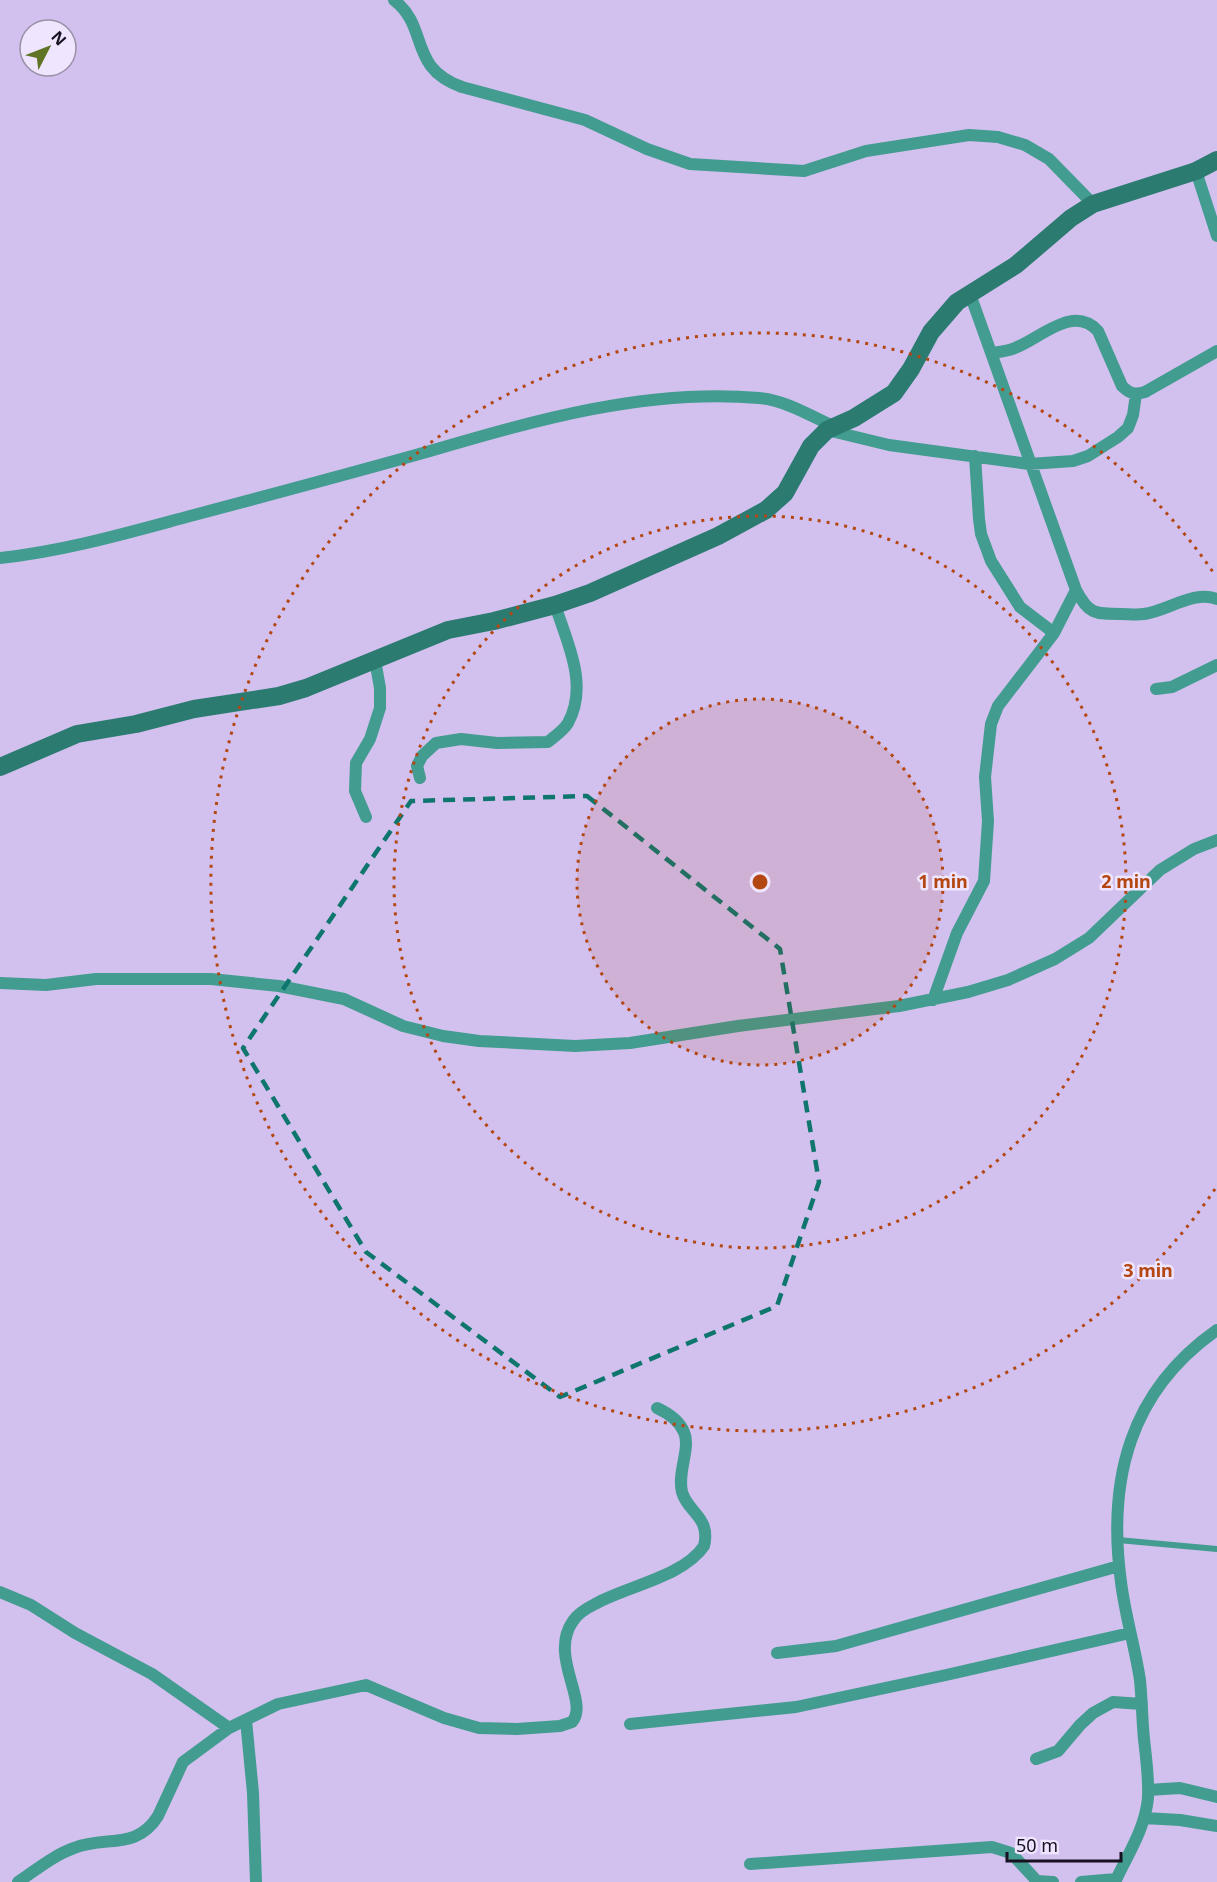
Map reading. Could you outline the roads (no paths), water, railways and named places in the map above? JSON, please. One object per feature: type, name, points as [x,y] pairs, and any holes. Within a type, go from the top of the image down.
[{"type":"street","points":[[394,0],[407,12],[412,21],[419,45],[429,65],[445,79],[462,87],[585,120],[647,149],[690,164],[804,171],[866,151],[955,137],[984,135],[1012,140],[1038,151],[1059,168],[1093,204]]},
{"type":"street","points":[[0,767],[77,734],[135,724],[194,708],[279,696],[448,630],[494,621],[590,593],[718,536],[766,510],[785,493],[811,446],[831,428],[880,403],[894,393],[911,369],[931,332],[957,302],[1016,265],[1071,218],[1093,204],[1196,171],[1217,160]]},
{"type":"street","points":[[1196,171],[1217,236]]},
{"type":"street","points":[[970,294],[1029,464],[1076,590],[1086,608],[1101,614],[1145,614],[1197,598],[1217,599]]},
{"type":"street","points":[[992,353],[1013,349],[1068,321],[1083,320],[1098,332],[1122,386],[1129,393],[1136,394],[1145,392],[1217,351]]},
{"type":"street","points":[[0,558],[38,554],[110,537],[351,474],[506,428],[622,403],[701,397],[761,398],[789,406],[831,428],[889,445],[1029,464],[1073,460],[1088,456],[1118,437],[1128,428],[1133,415],[1136,394]]},
{"type":"street","points":[[975,456],[979,519],[988,555],[1020,607],[1054,633]]},
{"type":"street","points":[[933,1000],[957,933],[984,881],[988,821],[985,777],[993,717],[998,706],[1054,633],[1076,590]]},
{"type":"street","points":[[420,778],[417,766],[422,756],[436,743],[461,739],[497,743],[548,742],[568,724],[576,698],[575,665],[555,605]]},
{"type":"street","points":[[366,817],[355,791],[356,763],[370,739],[380,708],[380,688],[375,660]]},
{"type":"street","points":[[1156,689],[1172,687],[1217,665]]},
{"type":"street","points":[[0,984],[46,985],[96,979],[211,979],[279,986],[344,999],[403,1026],[443,1036],[479,1041],[575,1046],[630,1043],[738,1026],[899,1006],[968,992],[1008,980],[1055,959],[1089,938],[1160,870],[1194,849],[1217,840]]},
{"type":"street","points":[[1081,1882],[1116,1881],[1135,1843],[1144,1818],[1148,1790],[1138,1668],[1119,1566],[1119,1503],[1130,1442],[1139,1418],[1156,1389],[1173,1367],[1193,1347],[1217,1330]]},
{"type":"street","points":[[18,1882],[71,1849],[95,1842],[124,1841],[140,1835],[153,1824],[158,1816],[183,1762],[229,1728],[278,1704],[366,1685],[444,1718],[479,1728],[517,1729],[560,1726],[572,1722],[578,1712],[577,1702],[567,1671],[564,1648],[571,1623],[582,1612],[611,1595],[686,1563],[704,1546],[705,1535],[701,1519],[681,1490],[681,1467],[687,1446],[685,1434],[677,1421],[657,1408]]},
{"type":"street","points":[[777,1653],[836,1646],[1119,1566]]},
{"type":"street","points":[[0,1592],[31,1605],[75,1633],[152,1674],[229,1728]]},
{"type":"street","points":[[630,1724],[796,1707],[1130,1633]]},
{"type":"street","points":[[1036,1759],[1058,1751],[1092,1713],[1113,1702],[1142,1704]]},
{"type":"street","points":[[246,1720],[253,1793],[256,1882]]},
{"type":"street","points":[[1148,1790],[1180,1788],[1217,1797]]},
{"type":"street","points":[[1144,1818],[1180,1820],[1217,1826]]},
{"type":"street","points":[[750,1864],[992,1847],[1011,1853],[1037,1881],[1053,1882]]},
{"type":"lane","points":[[1118,1540],[1217,1550]]}]
